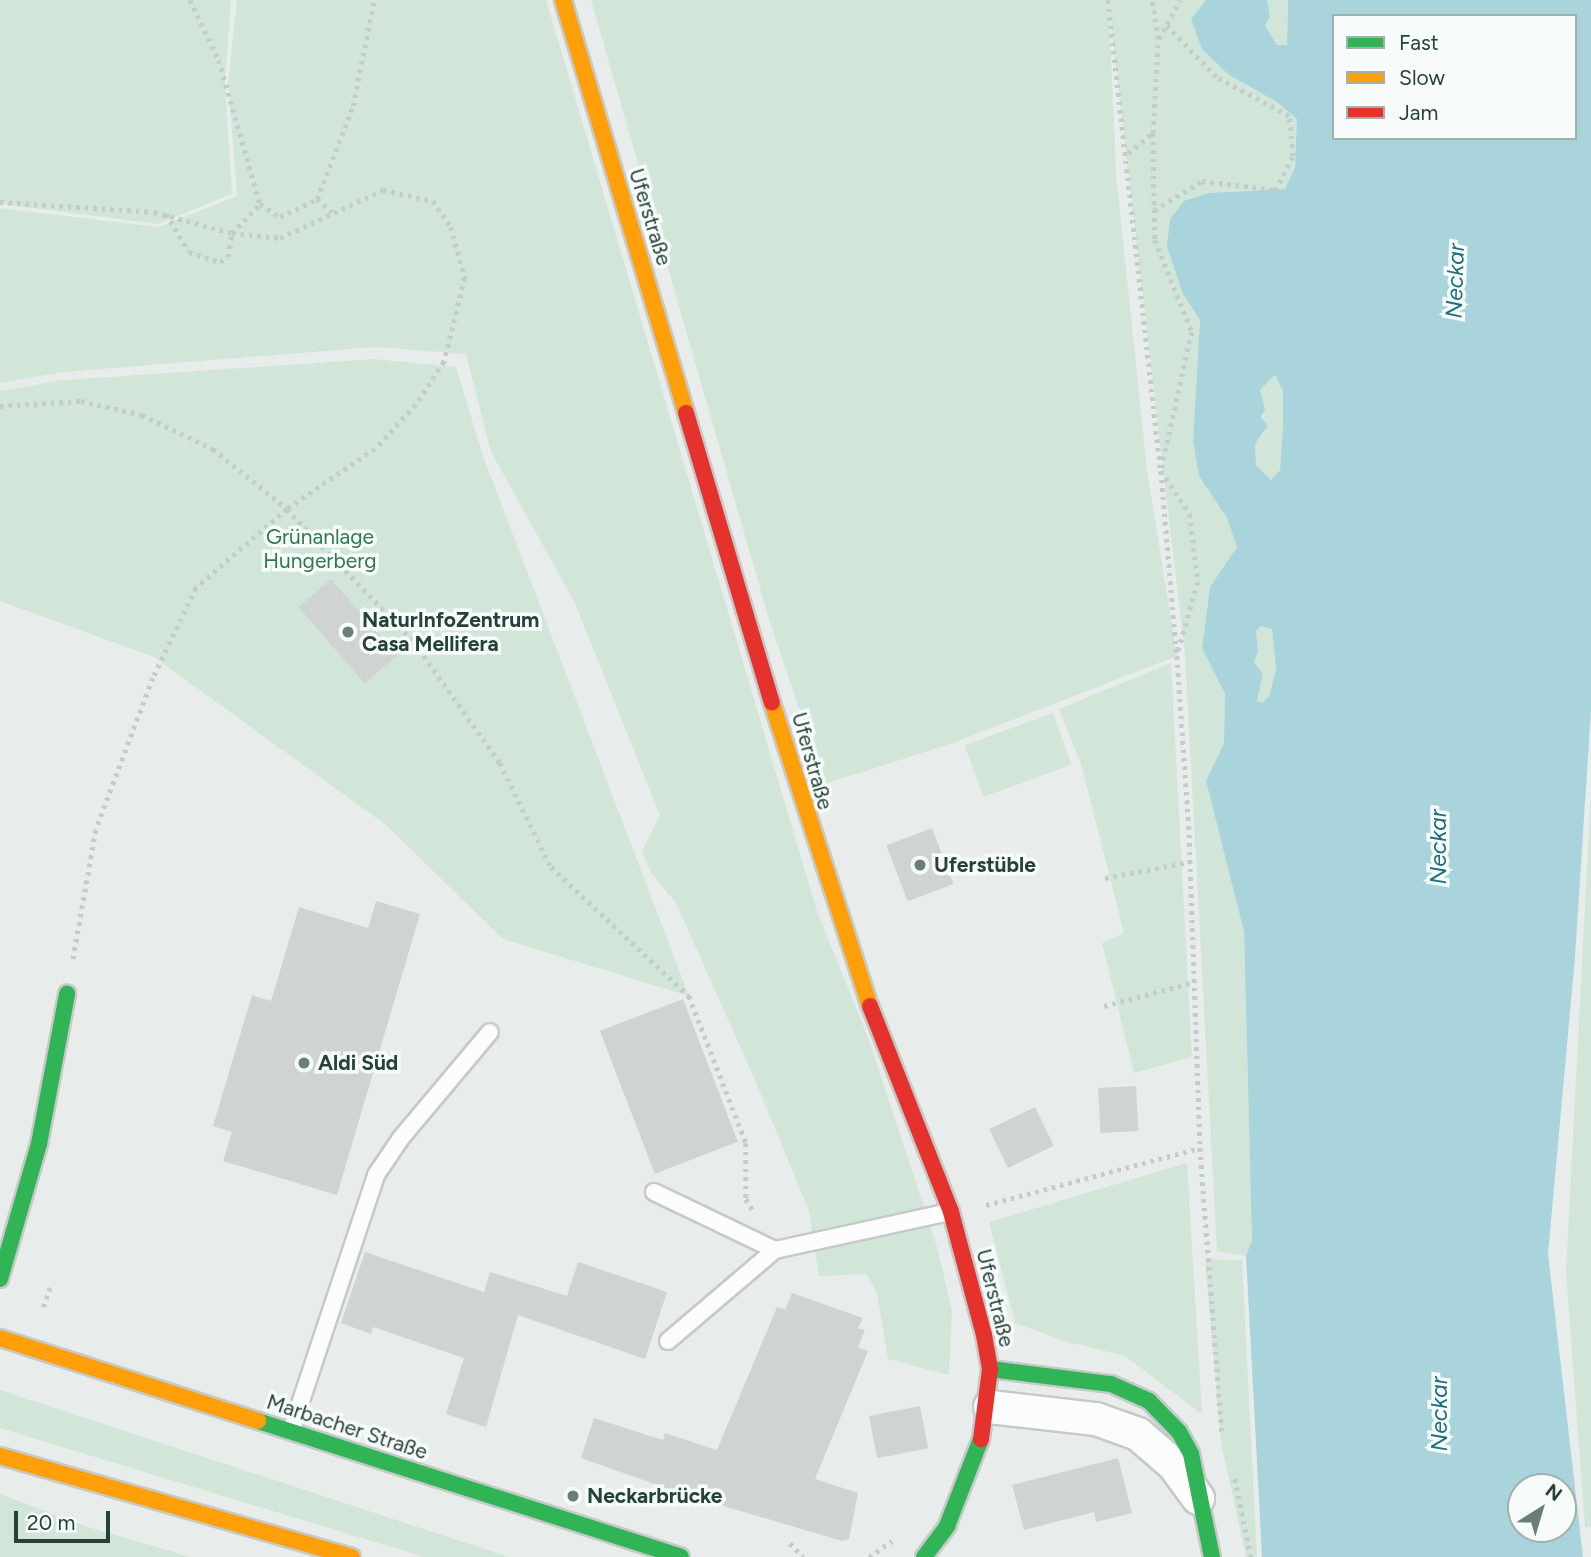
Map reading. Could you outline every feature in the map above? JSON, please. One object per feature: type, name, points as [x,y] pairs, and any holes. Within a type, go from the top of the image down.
[{"type":"street","name":"Uferstraße","points":[[563,0],[811,834],[875,1020],[951,1212],[990,1369],[990,1407],[947,1526],[924,1557]]},
{"type":"street","points":[[0,1279],[39,1144],[67,994]]},
{"type":"street","name":"Marbacher Straße","points":[[0,1338],[681,1557]]},
{"type":"street","points":[[990,1369],[1098,1381],[1149,1401],[1179,1432],[1191,1454],[1212,1557]]},
{"type":"street","points":[[990,1407],[1096,1419],[1138,1434],[1174,1465],[1200,1502]]},
{"type":"street","points":[[0,1456],[352,1557]]},
{"type":"street","points":[[947,1526],[952,1546]]},
{"type":"lane","points":[[291,1431],[376,1175],[401,1138],[490,1032]]},
{"type":"lane","points":[[654,1192],[775,1250]]},
{"type":"lane","points":[[0,1203],[21,1208]]},
{"type":"lane","points":[[668,1341],[775,1250],[951,1212]]},
{"type":"path","points":[[190,0],[219,60],[260,204],[280,218],[317,199],[353,106],[374,0]]},
{"type":"path","points":[[1108,0],[1161,471],[1177,656],[1189,862],[1200,1148],[1226,1447]]},
{"type":"path","points":[[1152,0],[1158,39],[1153,133],[1155,240],[1192,332],[1161,471],[1190,514],[1198,582],[1177,656]]},
{"type":"path","points":[[1158,39],[1180,0]]},
{"type":"path","points":[[1154,210],[1202,181],[1275,190],[1293,156],[1289,117],[1216,77],[1167,26]]},
{"type":"path","points":[[1127,154],[1153,133]]},
{"type":"path","points":[[0,202],[166,214],[232,233],[280,238],[383,190],[433,201],[451,227],[465,278],[443,362],[416,405],[375,449],[287,509],[196,589],[153,678],[96,830],[67,994]]},
{"type":"path","points":[[317,199],[332,212]]},
{"type":"path","points":[[166,214],[189,252],[220,262],[228,257],[232,233],[260,204]]},
{"type":"path","points":[[0,406],[81,401],[142,415],[212,449],[287,509],[414,642],[500,763],[551,867],[690,996],[746,1143],[746,1199],[775,1250]]},
{"type":"path","points":[[1105,878],[1189,862]]},
{"type":"path","points":[[1104,1006],[1194,982]]},
{"type":"path","points":[[951,1212],[1200,1148]]},
{"type":"path","points":[[43,1307],[51,1285]]},
{"type":"path","points":[[1233,1471],[1251,1557]]},
{"type":"path","points":[[790,1543],[803,1557]]},
{"type":"green space","points":[[0,0],[231,0],[225,81],[232,194],[158,224],[0,204]]},
{"type":"green space","points":[[237,0],[546,0],[817,911],[869,1040],[938,1250],[952,1311],[949,1375],[888,1359],[877,1294],[867,1274],[819,1276],[809,1211],[755,1080],[676,903],[651,873],[642,851],[660,815],[574,601],[491,452],[466,354],[376,347],[63,372],[0,383],[0,208],[158,227],[237,196],[228,82]]},
{"type":"green space","points":[[591,0],[1206,0],[1191,19],[1229,75],[1277,102],[1297,119],[1295,167],[1285,189],[1209,193],[1167,247],[1182,290],[1200,319],[1193,442],[1199,476],[1227,518],[1237,547],[1210,587],[1202,648],[1225,694],[1224,743],[1206,781],[1244,932],[1252,1240],[1246,1256],[1217,1251],[1185,655],[1109,9],[1116,173],[1147,470],[1177,656],[953,743],[825,784],[770,623]]},
{"type":"green space","points":[[1267,0],[1288,0],[1287,45],[1277,45],[1265,26],[1270,17]]},
{"type":"green space","name":"Grünanlage Hungerberg","points":[[374,359],[456,367],[483,456],[689,996],[503,939],[386,825],[154,657],[0,601],[0,391],[64,380]]},
{"type":"green space","points":[[1275,375],[1283,391],[1283,426],[1280,470],[1271,480],[1256,465],[1255,444],[1265,432],[1260,390]]},
{"type":"green space","points":[[1261,626],[1272,628],[1276,669],[1269,696],[1262,703],[1257,702],[1263,674],[1254,662],[1258,652],[1256,631]]},
{"type":"green space","points":[[1171,663],[1192,1057],[1134,1073],[1102,943],[1124,933],[1081,764],[1059,709]]},
{"type":"green space","points":[[1053,713],[1072,765],[983,797],[965,745]]},
{"type":"green space","points":[[1591,790],[1591,1527],[1585,1528],[1566,1272]]},
{"type":"green space","points":[[1187,1163],[1202,1414],[1125,1356],[1064,1341],[1015,1323],[989,1222]]},
{"type":"green space","points":[[1205,1259],[1242,1260],[1257,1557],[1246,1557],[1221,1442]]},
{"type":"green space","points":[[0,1390],[509,1557],[424,1557],[0,1428]]},
{"type":"green space","points":[[0,1494],[91,1528],[191,1557],[0,1557]]},
{"type":"water","name":"Neckar","points":[[1206,0],[1267,0],[1270,17],[1265,26],[1277,45],[1287,45],[1288,0],[1591,0],[1591,710],[1575,957],[1548,1254],[1573,1473],[1507,1473],[1507,1543],[1577,1543],[1577,1505],[1583,1557],[1262,1557],[1246,1256],[1252,1240],[1244,932],[1206,781],[1224,743],[1225,694],[1202,648],[1210,587],[1237,547],[1227,518],[1199,476],[1193,442],[1200,320],[1183,294],[1167,247],[1170,219],[1184,201],[1209,193],[1285,189],[1295,167],[1297,119],[1277,102],[1229,75],[1202,49],[1191,19]],"holes":[[[1275,375],[1283,391],[1280,470],[1271,480],[1256,465],[1255,444],[1268,426],[1261,417],[1265,409],[1260,390]],[[1261,626],[1272,629],[1276,669],[1269,696],[1262,703],[1257,701],[1263,674],[1254,662],[1258,652],[1256,631]]]},
{"type":"building","name":"NaturInfoZentrum Casa Mellifera","points":[[331,579],[397,655],[365,683],[299,607]]},
{"type":"building","name":"Uferstüble","points":[[932,828],[954,884],[908,902],[886,846]]},
{"type":"building","name":"Aldi Süd","points":[[376,901],[420,914],[337,1195],[223,1161],[232,1132],[213,1126],[252,995],[271,1001],[299,907],[368,928]]},
{"type":"building","points":[[683,999],[738,1142],[655,1174],[600,1031]]},
{"type":"building","points":[[1136,1086],[1138,1131],[1100,1133],[1098,1088]]},
{"type":"building","points":[[1035,1107],[1054,1146],[1008,1168],[989,1129]]},
{"type":"building","points":[[365,1252],[484,1292],[490,1272],[567,1296],[578,1262],[667,1292],[645,1359],[518,1315],[486,1427],[446,1414],[464,1358],[373,1327],[371,1334],[341,1323]]},
{"type":"building","points":[[792,1293],[863,1318],[858,1328],[865,1330],[858,1347],[868,1351],[815,1479],[858,1493],[849,1539],[842,1541],[680,1493],[581,1458],[594,1418],[663,1440],[665,1433],[717,1450],[777,1307],[785,1310]]},
{"type":"building","points":[[920,1406],[928,1448],[877,1458],[869,1416]]},
{"type":"building","points":[[1118,1458],[1132,1513],[1096,1522],[1094,1512],[1024,1530],[1012,1485]]},
{"type":"traffic: fast","points":[[0,1279],[39,1144],[67,994]]},
{"type":"traffic: fast","points":[[990,1369],[1111,1384],[1149,1401],[1179,1432],[1191,1454],[1212,1557]]},
{"type":"traffic: fast","points":[[258,1421],[681,1557]]},
{"type":"traffic: fast","points":[[924,1557],[947,1526],[981,1439]]},
{"type":"traffic: slow","points":[[563,0],[686,413]]},
{"type":"traffic: slow","points":[[772,703],[870,1006]]},
{"type":"traffic: slow","points":[[0,1338],[258,1421]]},
{"type":"traffic: slow","points":[[0,1456],[352,1557]]},
{"type":"traffic: jam","points":[[686,413],[772,703]]},
{"type":"traffic: jam","points":[[870,1006],[951,1212],[984,1335],[990,1369],[981,1439]]},
{"type":"place","name":"NaturInfoZentrum Casa Mellifera","points":[[348,632]]},
{"type":"place","name":"Uferstüble","points":[[920,865]]},
{"type":"place","name":"Aldi Süd","points":[[304,1063]]},
{"type":"place","name":"Neckarbrücke","points":[[573,1496]]}]
